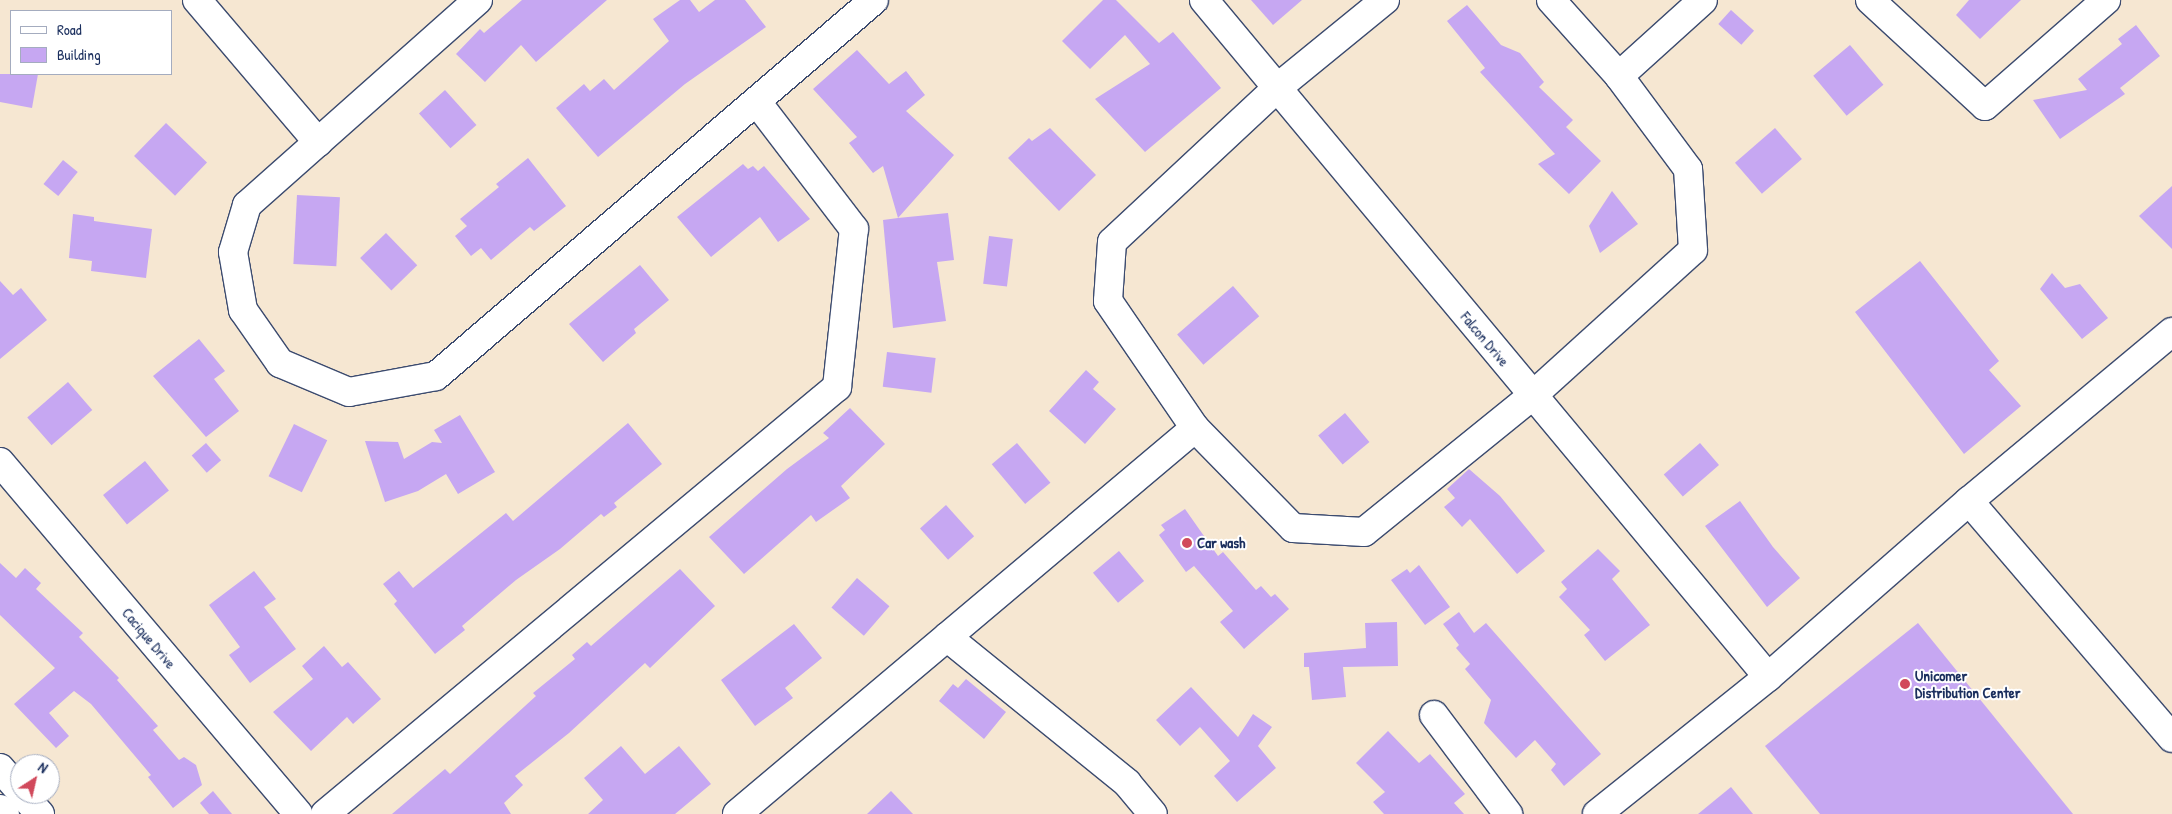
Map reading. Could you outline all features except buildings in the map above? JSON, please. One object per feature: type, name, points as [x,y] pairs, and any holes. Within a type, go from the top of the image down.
[{"type":"street","points":[[197,0],[318,142]]},
{"type":"street","points":[[478,0],[247,205],[233,252],[242,310],[280,363],[349,392],[436,376],[874,0]]},
{"type":"street","name":"Falcon Drive","points":[[1204,0],[1276,89],[1768,677]]},
{"type":"street","points":[[1385,0],[1276,89],[1112,242],[1108,301],[1195,428],[1293,528],[1364,532],[1532,396],[1693,250],[1688,169],[1619,76],[1551,0]]},
{"type":"street","points":[[1619,76],[1703,0]]},
{"type":"street","points":[[1870,0],[1985,106],[2106,0]]},
{"type":"street","points":[[326,814],[837,387],[854,228],[757,102]]},
{"type":"street","points":[[1596,814],[1768,677],[1969,501],[2172,332]]},
{"type":"street","points":[[737,814],[1195,428]]},
{"type":"street","name":"Cacique Drive","points":[[0,462],[298,814]]},
{"type":"street","points":[[1969,501],[2172,738]]},
{"type":"street","points":[[948,637],[1127,783],[1153,814]]},
{"type":"street","points":[[1434,715],[1508,814]]},
{"type":"street","points":[[0,768],[10,780]]},
{"type":"street","points":[[31,804],[40,814]]},
{"type":"street","points":[[0,809],[5,814]]},
{"type":"place","name":"Car wash","points":[[1187,543]]},
{"type":"place","name":"Unicomer Distribution Center","points":[[1905,684]]}]
